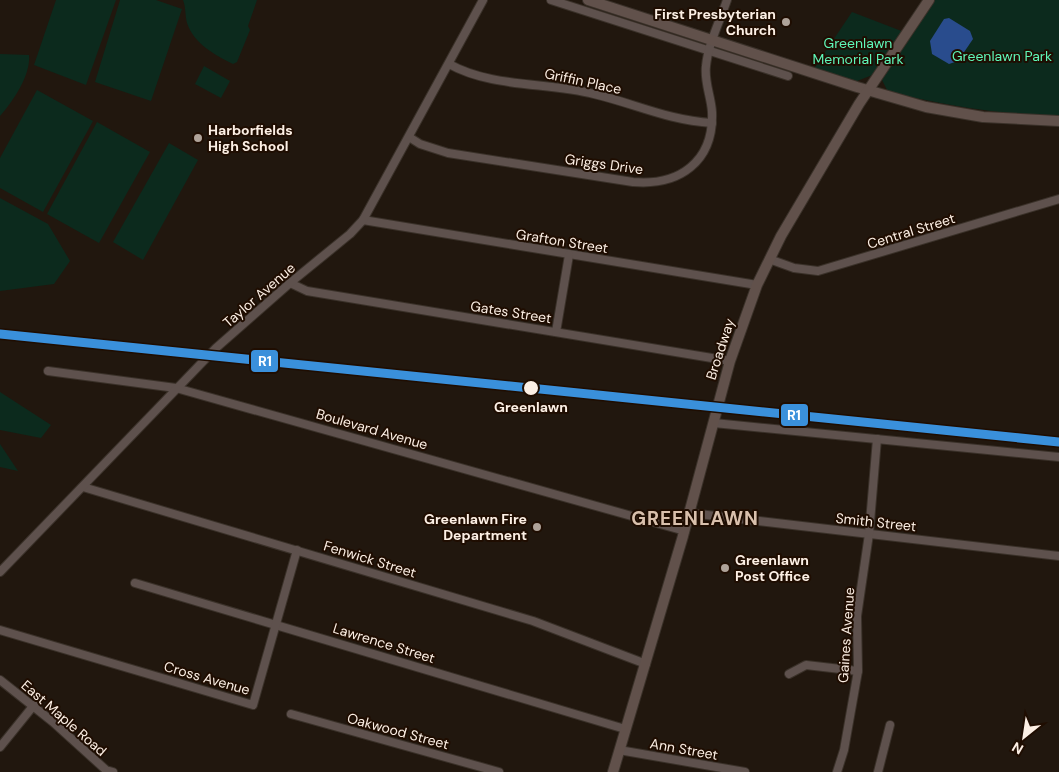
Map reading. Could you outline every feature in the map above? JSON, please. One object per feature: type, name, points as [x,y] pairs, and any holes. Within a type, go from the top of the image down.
[{"type":"main road","points":[[588,0],[714,39],[868,91],[957,113],[1005,119],[1059,121]]},
{"type":"main road","name":"Broadway","points":[[613,772],[685,531],[730,361],[758,285],[769,259],[868,91],[929,0]]},
{"type":"street","name":"Taylor Avenue","points":[[0,572],[176,388],[220,345],[290,282],[350,234],[363,220],[483,0]]},
{"type":"street","points":[[551,0],[788,76]]},
{"type":"street","name":"Griggs Drive","points":[[409,137],[420,144],[448,152],[652,183],[673,178],[688,170],[702,156],[708,141],[712,123],[706,76],[710,52],[727,0]]},
{"type":"street","name":"Griffin Place","points":[[449,64],[460,70],[480,76],[566,88],[624,102],[669,118],[712,123]]},
{"type":"street","name":"Central Street","points":[[769,259],[794,268],[818,271],[1059,199]]},
{"type":"street","name":"Grafton Street","points":[[363,220],[758,285]]},
{"type":"street","points":[[556,332],[569,254]]},
{"type":"street","name":"Gates Street","points":[[290,282],[307,292],[730,361]]},
{"type":"street","name":"Boulevard Avenue","points":[[48,371],[176,388],[685,531]]},
{"type":"street","points":[[714,423],[1059,458]]},
{"type":"street","name":"Gaines Avenue","points":[[837,772],[844,750],[858,671],[857,616],[869,534],[877,439]]},
{"type":"street","name":"Fenwick Street","points":[[83,487],[533,621],[646,664]]},
{"type":"street","name":"Smith Street","points":[[690,513],[1059,556]]},
{"type":"street","name":"Cross Avenue","points":[[0,630],[253,705],[297,550]]},
{"type":"street","name":"Lawrence Street","points":[[135,583],[625,729]]},
{"type":"street","points":[[789,674],[806,664],[858,671]]},
{"type":"street","name":"East Maple Road","points":[[0,680],[34,706],[107,771]]},
{"type":"street","points":[[0,747],[34,706]]},
{"type":"street","name":"Oakwood Street","points":[[291,714],[499,772]]},
{"type":"street","points":[[878,772],[890,725]]},
{"type":"street","name":"Ann Street","points":[[619,750],[744,772]]},
{"type":"green space","points":[[56,0],[116,0],[86,85],[34,65]]},
{"type":"green space","points":[[120,0],[156,0],[182,9],[151,101],[95,82]]},
{"type":"green space","points":[[183,0],[257,0],[248,26],[250,30],[237,62],[233,64],[219,57],[200,43],[187,23]]},
{"type":"green space","name":"Greenlawn Park","points":[[935,0],[1059,0],[1059,116],[1016,114],[973,108],[888,92],[882,80]]},
{"type":"green space","name":"Greenlawn Memorial Park","points":[[852,12],[904,32],[875,74],[852,83],[813,70]]},
{"type":"green space","points":[[0,54],[29,55],[29,63],[24,79],[0,116]]},
{"type":"green space","points":[[204,66],[230,81],[221,98],[195,84]]},
{"type":"green space","points":[[37,90],[93,121],[43,212],[0,188],[0,158]]},
{"type":"green space","points":[[97,122],[150,152],[99,243],[47,214]]},
{"type":"green space","points":[[169,143],[198,160],[143,260],[113,242]]},
{"type":"green space","points":[[0,198],[48,224],[70,261],[54,284],[0,291]]},
{"type":"green space","points":[[0,392],[51,425],[41,438],[0,430]]},
{"type":"green space","points":[[0,444],[18,471],[0,467]]},
{"type":"water","points":[[949,18],[970,31],[973,39],[958,61],[949,64],[932,54],[930,41],[944,19]]},
{"type":"transit line","name":"R1","points":[[0,334],[1059,442]]},
{"type":"place","name":"First Presbyterian Church","points":[[786,22]]},
{"type":"place","name":"Harborfields High School","points":[[198,138]]},
{"type":"place","name":"Greenlawn","points":[[531,388]]},
{"type":"place","name":"Greenlawn Fire Department","points":[[537,527]]},
{"type":"place","name":"Greenlawn Post Office","points":[[725,568]]},
{"type":"district","name":"GREENLAWN","points":[[695,518]]}]
